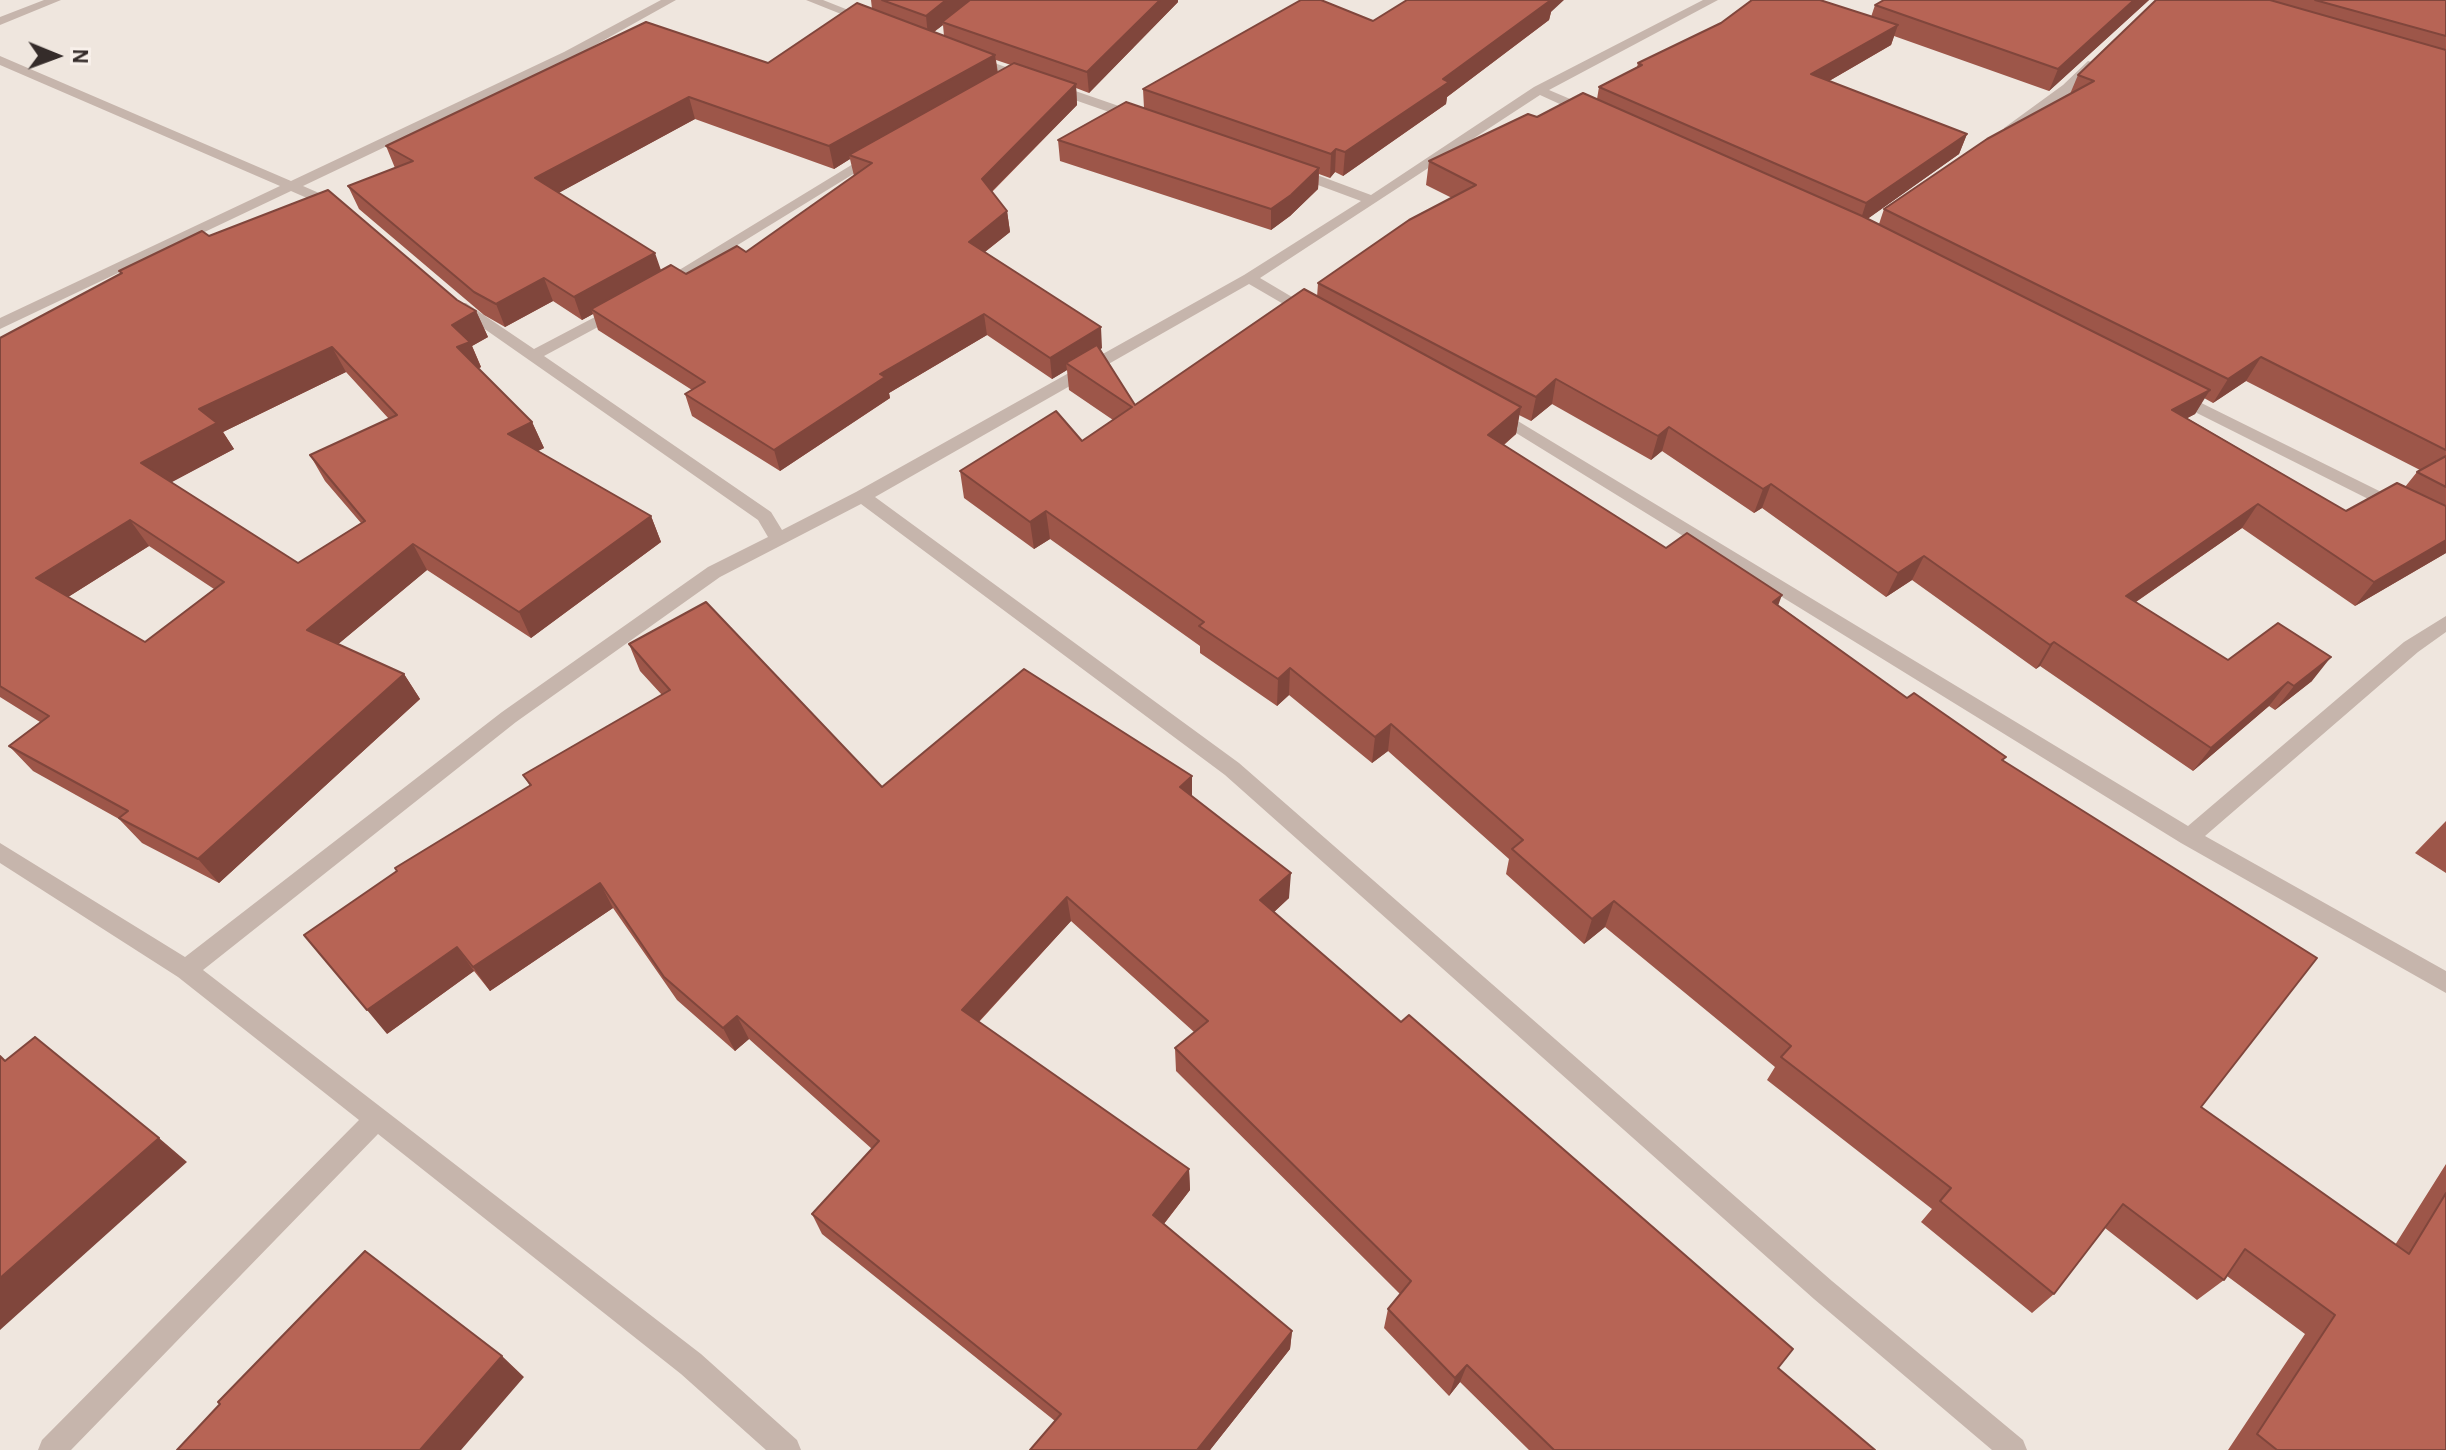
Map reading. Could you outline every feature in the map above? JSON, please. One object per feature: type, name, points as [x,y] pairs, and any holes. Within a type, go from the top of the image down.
[{"type":"street","points":[[0,21],[55,0]]},
{"type":"street","points":[[0,324],[568,55],[670,0]]},
{"type":"street","points":[[812,0],[885,27]]},
{"type":"street","points":[[186,970],[509,717],[714,572],[862,496],[1249,278],[1539,90],[1712,0]]},
{"type":"street","points":[[958,54],[1008,79],[1149,122]]},
{"type":"street","points":[[1992,143],[2068,88],[2102,55]]},
{"type":"street","points":[[0,60],[346,209],[358,219]]},
{"type":"street","points":[[1539,90],[1608,121]]},
{"type":"street","points":[[534,355],[646,295],[816,188],[896,143]]},
{"type":"street","points":[[1284,168],[1372,200]]},
{"type":"street","points":[[1249,278],[1325,322]]},
{"type":"street","points":[[452,299],[476,320],[534,355],[765,516],[778,539]]},
{"type":"street","points":[[2153,383],[2446,532]]},
{"type":"street","points":[[1475,402],[1517,424],[2189,837],[2446,983]]},
{"type":"street","points":[[862,496],[1232,769],[1823,1290],[2013,1450]]},
{"type":"street","points":[[2189,837],[2411,647],[2446,623]]},
{"type":"street","points":[[0,852],[186,970],[691,1364],[787,1450]]},
{"type":"street","points":[[52,1450],[377,1118]]},
{"type":"building","points":[[882,0],[946,0],[926,16]]},
{"type":"building","points":[[970,0],[1160,0],[1087,72],[942,22]]},
{"type":"building","points":[[1301,0],[1321,0],[1373,21],[1407,0],[1551,0],[1443,79],[1449,82],[1345,152],[1336,149],[1331,154],[1143,89]]},
{"type":"building","points":[[1752,0],[1820,0],[1898,25],[1811,74],[1967,134],[1866,203],[1599,87],[1642,65],[1638,63],[1721,23]]},
{"type":"building","points":[[1884,0],[2134,0],[2058,69],[1875,5]]},
{"type":"building","points":[[2156,0],[2270,0],[2446,50],[2446,450],[2261,357],[2228,379],[1884,209],[1987,139],[2094,81],[2078,75]]},
{"type":"building","points":[[2315,0],[2446,0],[2446,36]]},
{"type":"building","points":[[857,3],[995,55],[829,146],[689,97],[535,178],[655,253],[574,297],[544,278],[496,304],[474,292],[348,186],[413,161],[386,146],[646,22],[768,63]]},
{"type":"building","points":[[1014,63],[1076,84],[982,179],[1007,211],[969,242],[1101,327],[1050,358],[984,314],[880,374],[885,377],[774,450],[685,394],[705,382],[591,309],[671,265],[686,274],[737,246],[746,252],[872,163],[849,155]]},
{"type":"building","points":[[1583,93],[1862,216],[2210,390],[2172,410],[2346,511],[2397,483],[2446,506],[2446,540],[2374,582],[2258,504],[2126,596],[2228,660],[2278,623],[2331,657],[2294,686],[2288,682],[2211,748],[2054,642],[2050,645],[1924,556],[1898,573],[1771,484],[1763,489],[1669,427],[1658,436],[1556,379],[1536,397],[1318,283],[1409,220],[1476,185],[1429,161],[1528,114],[1537,117]]},
{"type":"building","points":[[1126,102],[1319,168],[1271,209],[1058,140]]},
{"type":"building","points":[[328,190],[457,300],[476,311],[452,325],[470,342],[457,347],[532,422],[508,434],[651,516],[519,612],[413,544],[307,630],[404,674],[198,859],[119,818],[128,811],[9,746],[49,716],[0,686],[0,338],[122,273],[119,271],[202,231],[209,236]],"holes":[[[332,347],[397,415],[310,455],[365,521],[298,563],[141,463],[217,423],[199,409]],[[130,520],[224,582],[145,642],[36,578]]]},
{"type":"building","points":[[1304,289],[1521,407],[1488,435],[1666,548],[1687,533],[1782,595],[1773,602],[1907,698],[1914,693],[2006,757],[2002,760],[2317,958],[2201,1107],[2409,1254],[2446,1193],[2446,1450],[2277,1450],[2257,1434],[2335,1315],[2245,1249],[2224,1280],[2123,1204],[2054,1294],[1940,1201],[1951,1188],[1781,1057],[1791,1046],[1614,901],[1592,919],[1512,849],[1523,840],[1391,724],[1375,737],[1290,668],[1278,679],[1199,626],[1204,622],[1046,511],[1030,522],[960,471],[1056,411],[1082,441],[1132,407],[1066,363],[1097,345],[1135,405]]},
{"type":"building","points":[[2446,456],[2446,487],[2417,472]]},
{"type":"building","points":[[706,602],[882,787],[1024,669],[1192,776],[1180,787],[1291,873],[1260,900],[1401,1022],[1409,1015],[1793,1349],[1778,1368],[1875,1450],[1554,1450],[1467,1365],[1455,1378],[1388,1309],[1411,1281],[1175,1048],[1208,1021],[1067,897],[962,1010],[1189,1169],[1153,1215],[1292,1331],[1197,1450],[1030,1450],[1061,1414],[812,1214],[879,1141],[737,1016],[723,1028],[664,977],[600,883],[473,967],[457,947],[367,1010],[304,935],[397,871],[395,868],[531,785],[523,775],[670,690],[629,644]]},
{"type":"building","points":[[35,1037],[159,1138],[0,1278],[0,1056],[5,1061]]},
{"type":"building","points":[[365,1251],[502,1356],[420,1450],[177,1450],[220,1404],[218,1402]]}]
